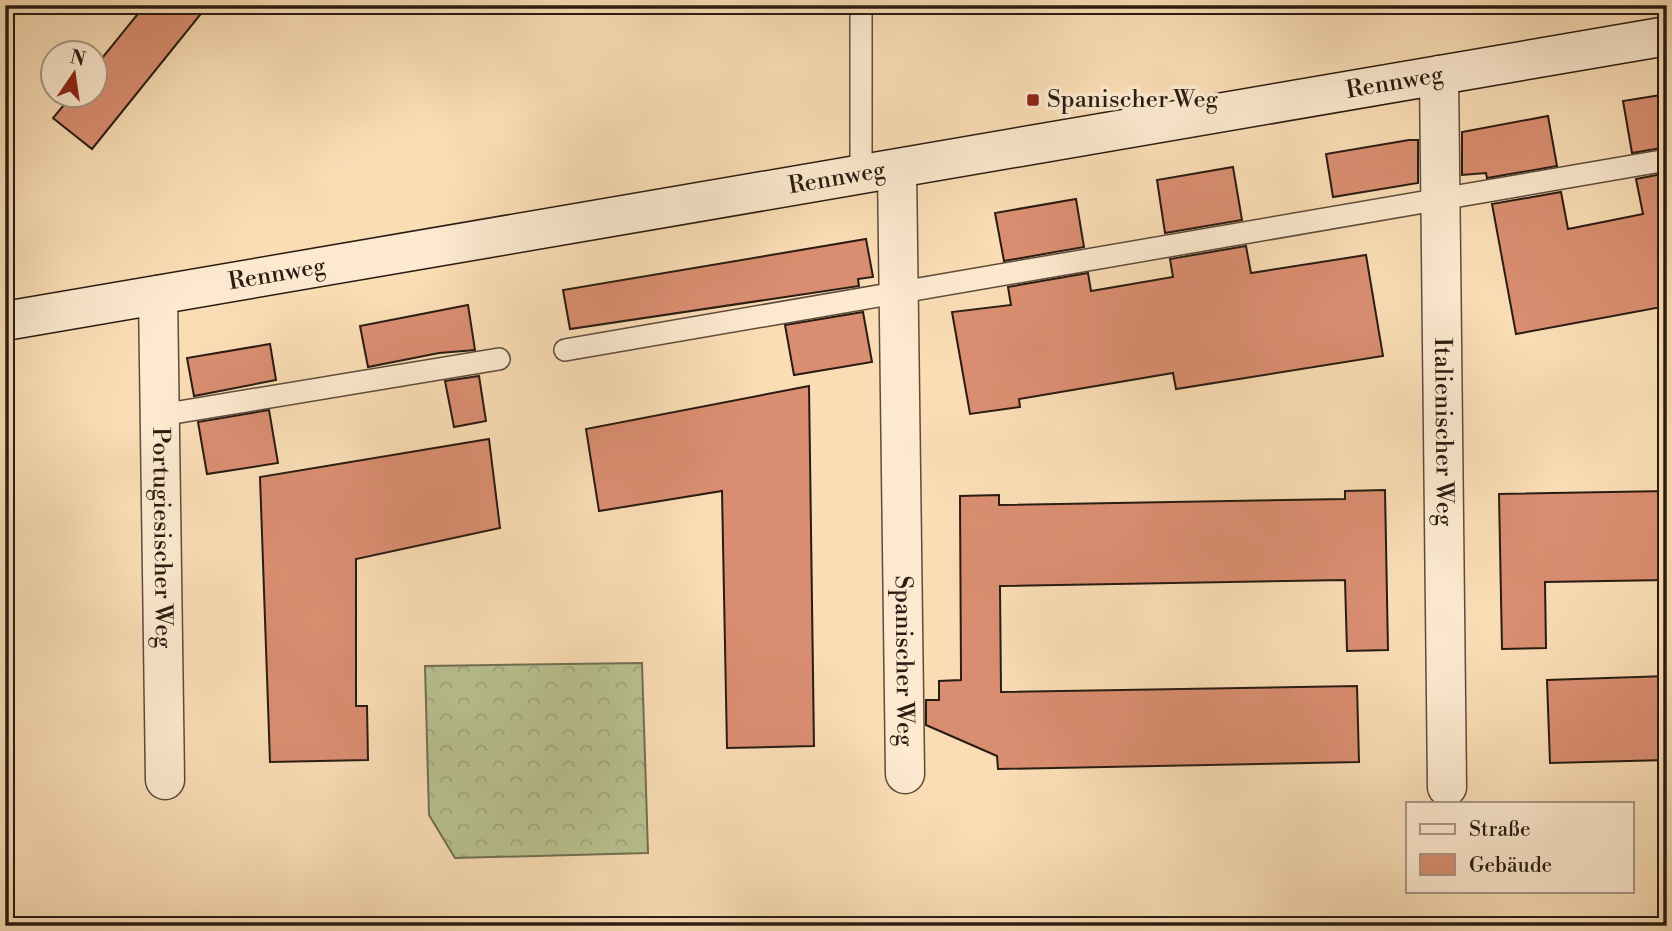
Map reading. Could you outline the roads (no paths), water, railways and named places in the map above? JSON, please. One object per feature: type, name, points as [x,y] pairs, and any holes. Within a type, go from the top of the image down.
[{"type":"street","name":"Rennweg","points":[[5,321],[1667,36]]},
{"type":"street","name":"Italienischer Weg","points":[[1439,75],[1447,787]]},
{"type":"street","name":"Spanischer Weg","points":[[897,169],[905,774]]},
{"type":"street","name":"Portugiesischer Weg","points":[[158,295],[165,780]]},
{"type":"lane","points":[[860,175],[861,5]]},
{"type":"lane","points":[[565,350],[1441,196],[1667,160]]},
{"type":"lane","points":[[161,415],[499,359]]},
{"type":"place","name":"Spanischer Weg","points":[[1033,100]]}]
